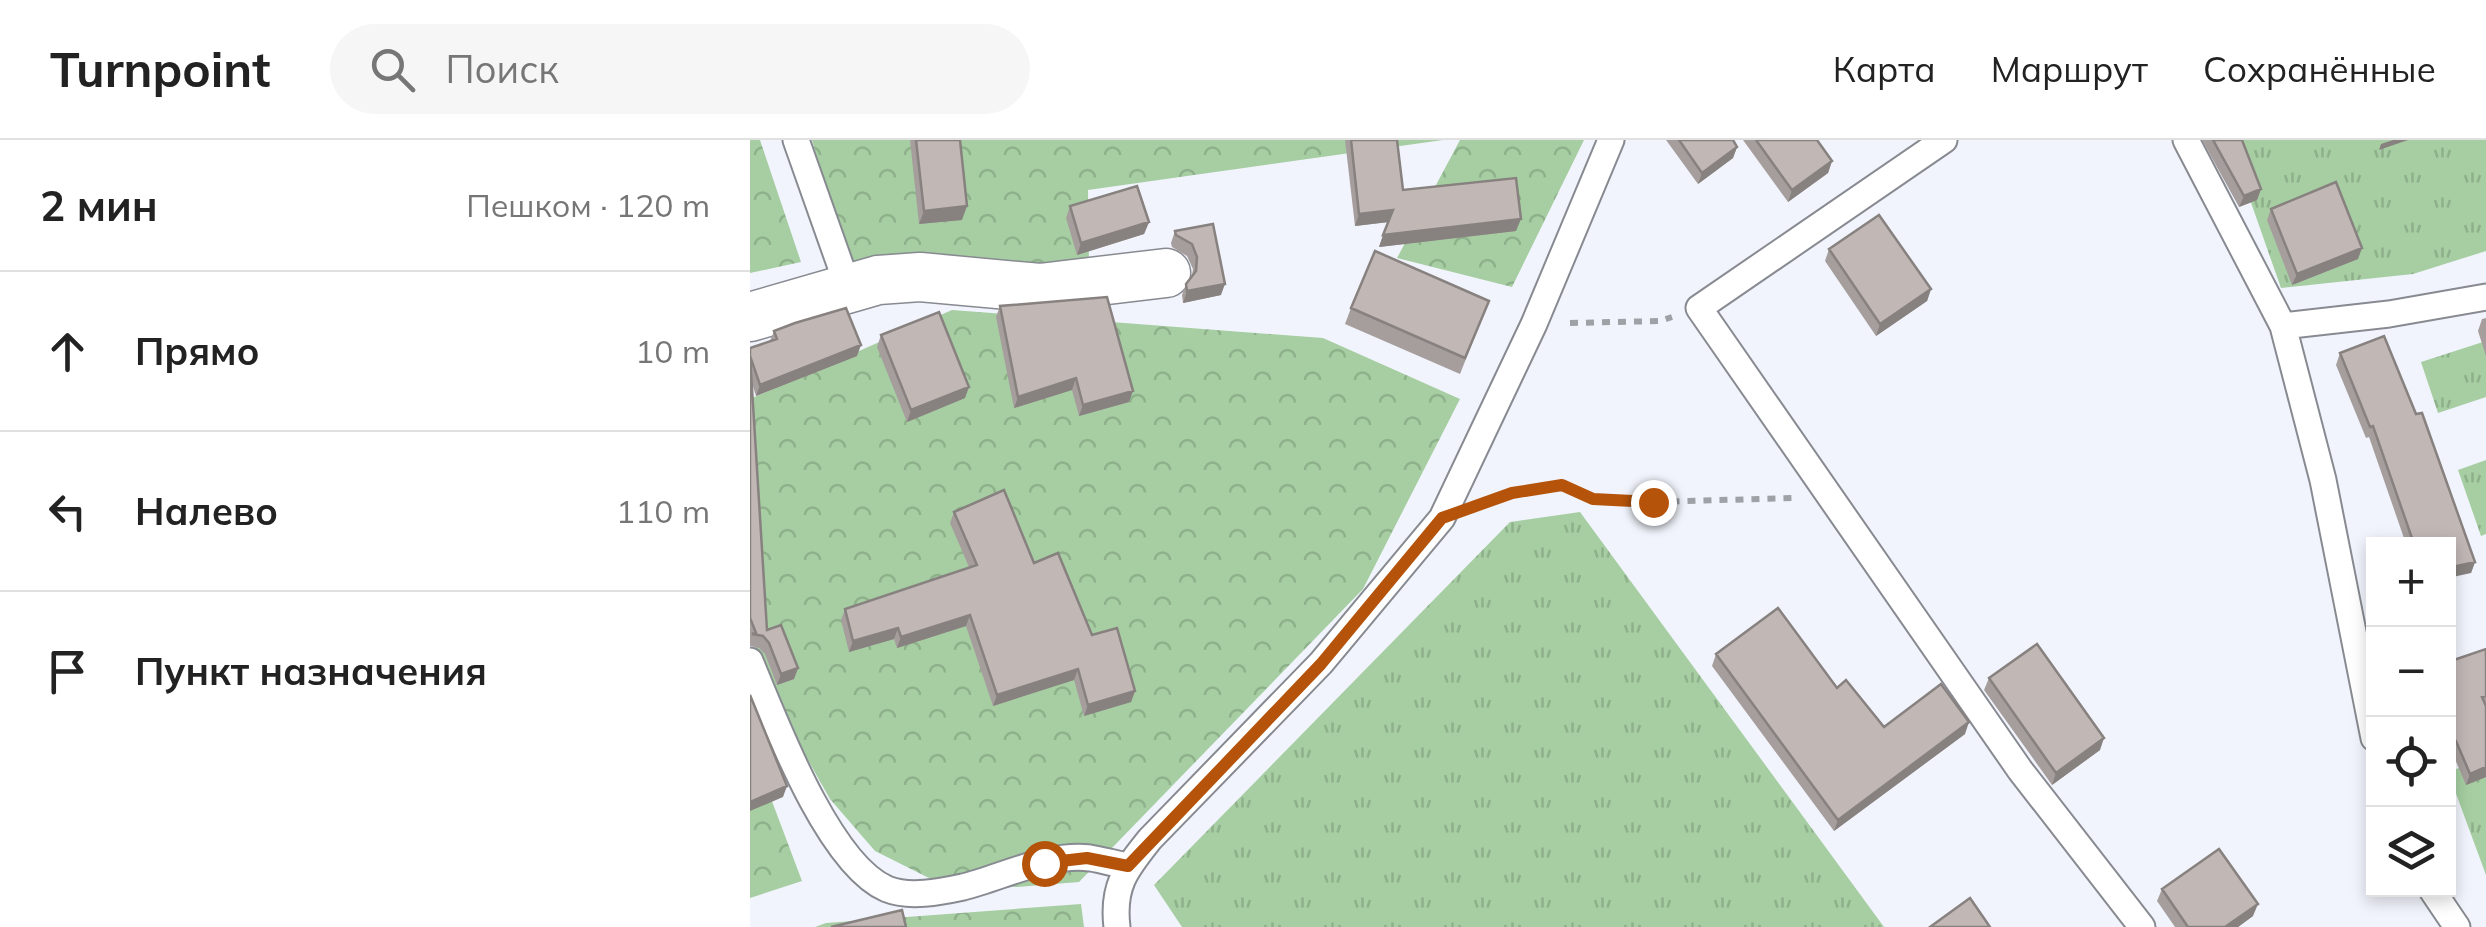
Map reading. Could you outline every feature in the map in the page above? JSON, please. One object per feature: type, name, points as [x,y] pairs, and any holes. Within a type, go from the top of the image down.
[{"type":"street","points":[[750,316],[848,286],[920,277],[1040,288],[1166,274]]},
{"type":"lane","points":[[796,140],[848,286]]},
{"type":"lane","points":[[1117,927],[1117,890],[1128,866],[1321,664],[1442,518],[1534,324],[1611,140]]},
{"type":"lane","points":[[1944,140],[1698,308],[2020,770],[2142,927]]},
{"type":"lane","points":[[2186,140],[2283,326],[2323,480],[2370,717]]},
{"type":"lane","points":[[2283,326],[2389,314],[2486,297]]},
{"type":"lane","points":[[750,661],[809,795],[849,858],[869,878],[889,890],[928,894],[1044,863],[1087,858],[1128,866]]},
{"type":"lane","points":[[2437,897],[2457,927]]},
{"type":"path","points":[[1534,324],[1660,321],[1698,308]]},
{"type":"path","points":[[1442,518],[1512,493],[1562,485],[1593,499],[1653,502],[1782,498]]},
{"type":"green space","points":[[750,140],[760,140],[801,262],[750,273]]},
{"type":"green space","points":[[812,140],[1443,140],[1088,190],[1089,268],[847,265]]},
{"type":"green space","points":[[1460,140],[1584,140],[1512,287],[1397,258]]},
{"type":"green space","points":[[2229,140],[2486,140],[2486,251],[2413,274],[2281,288]]},
{"type":"green space","points":[[952,310],[1323,338],[1460,399],[1363,589],[1079,882],[1017,887],[939,883],[875,851],[830,799],[778,707],[750,632],[750,399]]},
{"type":"green space","points":[[2486,341],[2486,397],[2438,413],[2421,362]]},
{"type":"green space","points":[[2486,460],[2486,534],[2481,536],[2458,470]]},
{"type":"green space","points":[[1580,512],[1884,927],[1182,927],[1154,885],[1510,522]]},
{"type":"green space","points":[[750,743],[802,881],[750,898]]},
{"type":"green space","points":[[2486,758],[2486,875],[2456,794],[2456,769]]},
{"type":"green space","points":[[1081,904],[1084,927],[815,927],[826,923]]},
{"type":"building","points":[[916,140],[960,140],[967,206],[924,211]]},
{"type":"building","points":[[1351,140],[1397,140],[1403,190],[1516,178],[1521,219],[1383,235],[1393,210],[1359,214]]},
{"type":"building","points":[[1679,140],[1733,140],[1737,147],[1702,173]]},
{"type":"building","points":[[1756,140],[1817,140],[1832,161],[1792,190]]},
{"type":"building","points":[[2213,140],[2242,140],[2261,189],[2244,196]]},
{"type":"building","points":[[2336,182],[2362,248],[2297,274],[2271,209]]},
{"type":"building","points":[[1137,186],[1149,222],[1081,243],[1070,206]]},
{"type":"building","points":[[1879,215],[1931,289],[1880,324],[1829,249]]},
{"type":"building","points":[[1213,224],[1225,284],[1187,291],[1197,257],[1192,244],[1175,231]]},
{"type":"building","points":[[1375,251],[1489,301],[1465,358],[1351,308]]},
{"type":"building","points":[[1107,297],[1133,391],[1083,405],[1076,378],[1018,397],[1000,306]]},
{"type":"building","points":[[846,308],[861,345],[760,385],[750,348],[777,339],[774,331]]},
{"type":"building","points":[[939,312],[969,387],[911,410],[881,335]]},
{"type":"building","points":[[2384,336],[2416,414],[2422,413],[2475,562],[2456,566],[2456,537],[2412,537],[2373,426],[2370,427],[2340,353]]},
{"type":"building","points":[[750,356],[767,630],[781,625],[798,668],[781,674],[769,643],[763,636],[752,634],[756,633],[750,618]]},
{"type":"building","points":[[1004,490],[1034,563],[1058,553],[1092,635],[1117,628],[1135,691],[1088,705],[1078,669],[997,695],[970,615],[901,637],[898,628],[853,641],[845,609],[977,565],[954,512]]},
{"type":"building","points":[[1778,608],[1837,688],[1846,680],[1884,727],[1941,684],[1969,722],[1838,820],[1716,654]]},
{"type":"building","points":[[2037,644],[2104,738],[2056,773],[1989,678]]},
{"type":"building","points":[[2486,649],[2486,696],[2482,697],[2486,706],[2486,767],[2470,774],[2456,741],[2456,659]]},
{"type":"building","points":[[750,695],[787,786],[750,802]]},
{"type":"building","points":[[2219,849],[2258,904],[2225,927],[2188,927],[2162,889]]},
{"type":"building","points":[[1970,898],[1990,927],[1930,927]]},
{"type":"building","points":[[902,910],[906,927],[831,927]]},
{"type":"route","points":[[1044,863],[1087,858],[1128,866],[1321,664],[1442,518],[1512,493],[1562,485],[1593,499],[1653,502]]}]
